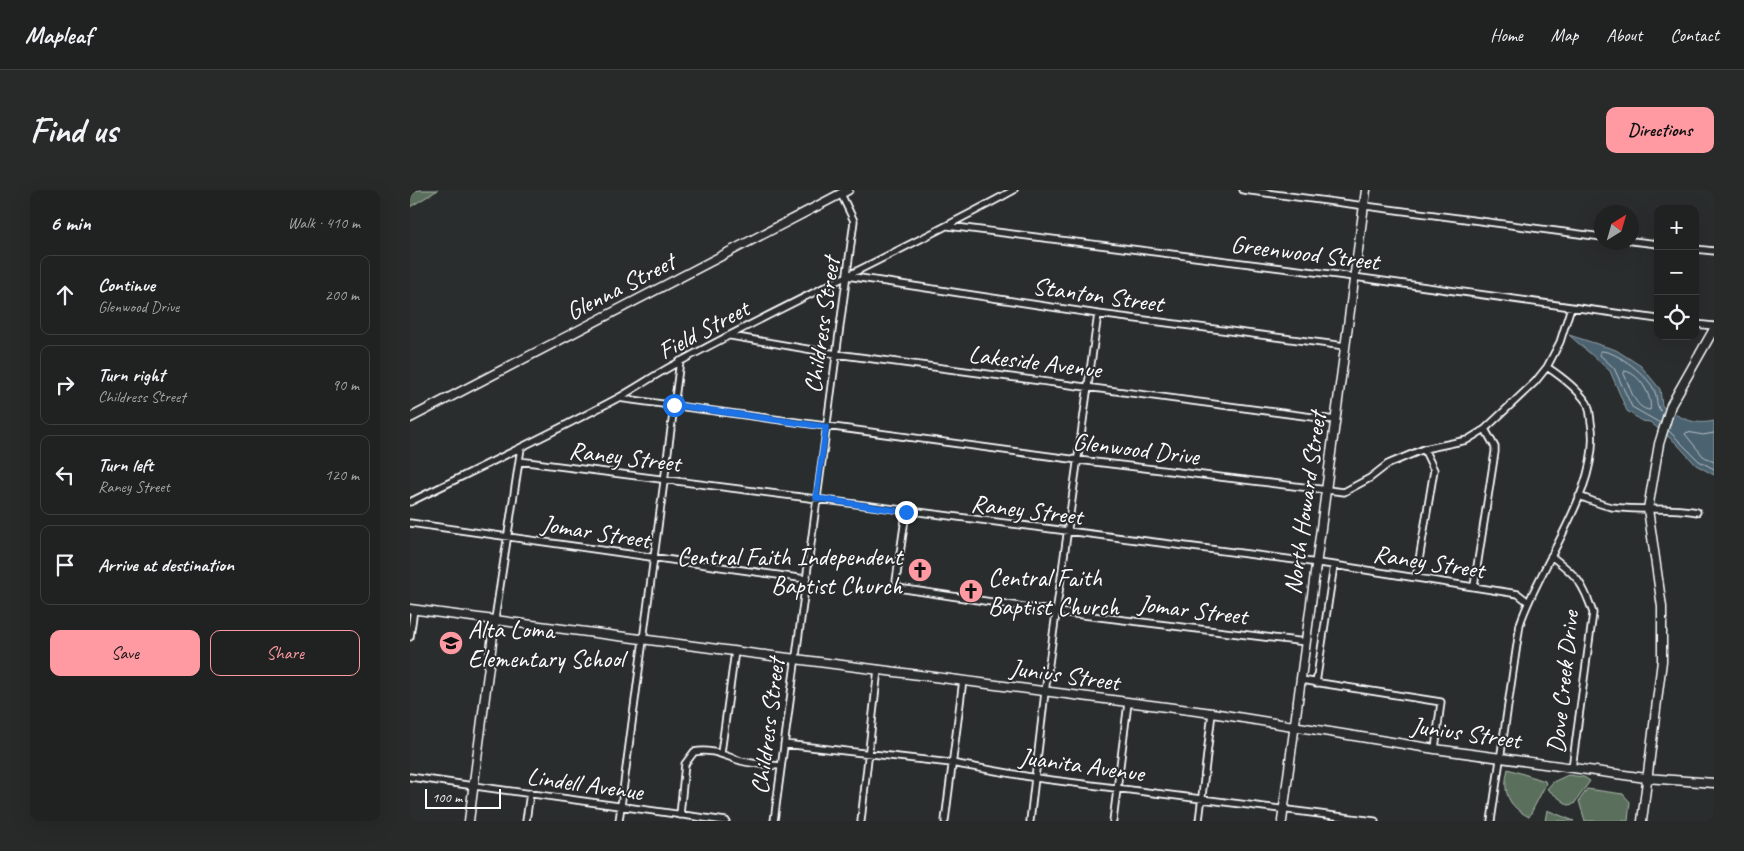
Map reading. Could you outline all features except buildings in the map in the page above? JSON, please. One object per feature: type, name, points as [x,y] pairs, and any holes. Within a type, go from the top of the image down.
[{"type":"street","name":"Field Street","points":[[410,502],[618,398],[680,361],[948,226],[1014,190]]},
{"type":"street","points":[[1243,190],[1594,236]]},
{"type":"street","name":"North Howard Street","points":[[1282,821],[1366,190]]},
{"type":"street","name":"Childress Street","points":[[774,821],[794,658],[854,221],[844,192]]},
{"type":"street","name":"Glenna Street","points":[[410,418],[844,192]]},
{"type":"street","name":"Greenwood Street","points":[[948,226],[1354,277],[1654,318]]},
{"type":"street","points":[[1639,242],[1654,244]]},
{"type":"street","points":[[1699,249],[1714,251]]},
{"type":"street","name":"Stanton Street","points":[[846,276],[1098,314],[1345,346]]},
{"type":"street","name":"Glenwood Drive","points":[[618,398],[1078,460],[1344,492],[1370,478],[1388,464],[1424,449],[1467,440],[1485,429],[1535,382],[1548,367],[1560,342],[1571,307]]},
{"type":"street","points":[[1030,821],[1045,692],[1058,612],[1098,314]]},
{"type":"street","points":[[1642,821],[1662,661],[1662,607],[1648,510],[1659,444],[1671,405],[1714,328],[1699,325]]},
{"type":"street","name":"Lakeside Avenue","points":[[730,336],[836,354],[1335,420]]},
{"type":"street","points":[[619,821],[680,361]]},
{"type":"street","points":[[1492,821],[1499,758],[1520,624],[1527,601],[1551,556],[1579,496],[1592,460],[1594,436],[1588,404],[1570,384],[1548,367]]},
{"type":"street","points":[[1474,586],[1495,452],[1495,447],[1485,429]]},
{"type":"street","points":[[470,821],[506,536],[521,448]]},
{"type":"street","points":[[1416,578],[1434,470],[1424,449]]},
{"type":"street","name":"Raney Street","points":[[519,461],[816,498],[1068,533],[1334,565],[1518,594],[1527,601]]},
{"type":"street","points":[[1579,496],[1610,507],[1648,510],[1670,508],[1697,512]]},
{"type":"street","name":"Jomar Street","points":[[906,512],[896,581],[898,588],[1058,612],[1306,642]]},
{"type":"street","name":"Jomar Street","points":[[410,523],[806,579]]},
{"type":"street","name":"Dove Creek Drive","points":[[1551,556],[1571,571],[1585,588],[1593,613],[1572,768]]},
{"type":"street","points":[[1316,682],[1334,565]]},
{"type":"street","points":[[410,638],[412,609]]},
{"type":"street","name":"Junius Street","points":[[412,609],[1212,713],[1435,749],[1646,778],[1714,783]]},
{"type":"street","points":[[721,753],[735,651]]},
{"type":"street","points":[[861,821],[878,669]]},
{"type":"street","points":[[945,821],[963,680]]},
{"type":"street","points":[[1301,680],[1440,702],[1435,749]]},
{"type":"street","points":[[1113,821],[1128,703]]},
{"type":"street","points":[[1199,821],[1212,713]]},
{"type":"street","name":"Juanita Avenue","points":[[784,744],[951,763],[1036,778],[1375,821]]},
{"type":"street","points":[[676,817],[685,764],[689,756],[694,752],[702,750],[721,753],[742,761],[781,766]]},
{"type":"street","name":"Lindell Avenue","points":[[410,777],[621,806],[676,817],[726,821]]},
{"type":"street","points":[[526,821],[530,793]]},
{"type":"green space","points":[[410,190],[438,190],[410,207]]},
{"type":"green space","points":[[1508,769],[1545,781],[1546,784],[1529,817],[1516,808],[1508,798],[1506,777]]},
{"type":"green space","points":[[1568,775],[1584,777],[1590,781],[1574,804],[1568,805],[1547,789],[1553,782]]},
{"type":"green space","points":[[1587,789],[1623,794],[1630,802],[1628,821],[1585,821],[1579,801]]},
{"type":"green space","points":[[1547,810],[1574,821],[1545,821]]},
{"type":"water","points":[[1569,335],[1616,350],[1641,366],[1660,389],[1662,406],[1674,414],[1686,420],[1699,422],[1714,421],[1714,475],[1696,465],[1676,443],[1650,422],[1642,421],[1627,411],[1610,371]]},
{"type":"place","name":"Central Faith Independent Baptist Church","points":[[920,570]]},
{"type":"place","name":"Central Faith Baptist Church","points":[[971,591]]},
{"type":"place","name":"Alta Loma Elementary School","points":[[451,643]]},
{"type":"route","points":[[674,405],[826,427],[816,498],[906,512]]}]
